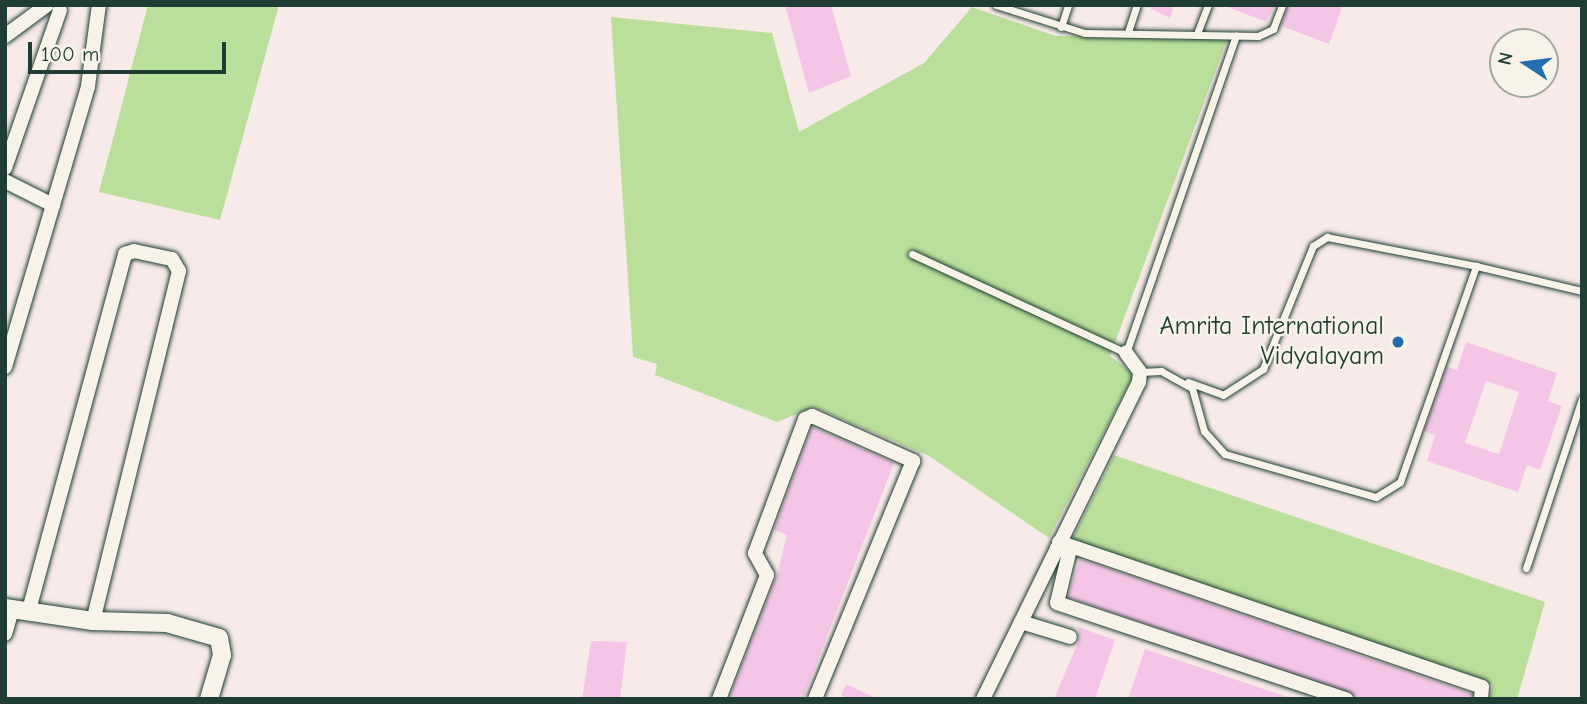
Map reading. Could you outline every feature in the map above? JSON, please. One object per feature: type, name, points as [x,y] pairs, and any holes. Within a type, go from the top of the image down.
[{"type":"street","points":[[5,367],[88,86],[99,5]]},
{"type":"street","points":[[5,36],[54,8]]},
{"type":"street","points":[[5,168],[54,8]]},
{"type":"street","points":[[5,181],[53,205]]},
{"type":"street","points":[[5,634],[125,254],[134,251],[172,259],[179,271],[93,621]]},
{"type":"street","points":[[983,699],[1021,622],[1064,547],[1140,372],[1126,354]]},
{"type":"street","points":[[719,699],[767,575],[755,553],[805,419],[811,416],[913,461],[815,699]]},
{"type":"street","points":[[1064,547],[1057,603],[1346,699]]},
{"type":"street","points":[[1064,547],[1482,687],[1481,699]]},
{"type":"street","points":[[15,609],[93,621],[167,623],[219,638],[222,655],[209,699]]},
{"type":"street","points":[[1021,622],[1070,637]]},
{"type":"lane","points":[[996,5],[1061,27],[1128,32],[1198,31],[1237,35],[1266,34],[1282,5]]},
{"type":"lane","points":[[1061,27],[1068,5]]},
{"type":"lane","points":[[1128,32],[1138,5]]},
{"type":"lane","points":[[1198,31],[1208,5]]},
{"type":"lane","points":[[912,254],[1126,354],[1237,35]]},
{"type":"lane","points":[[1140,372],[1181,378],[1223,395],[1264,369],[1313,246],[1327,237],[1582,290]]},
{"type":"lane","points":[[1181,378],[1192,388],[1212,446],[1225,454],[1376,496],[1390,492],[1400,482],[1476,266]]},
{"type":"lane","points":[[1526,568],[1582,399]]},
{"type":"green space","points":[[148,5],[279,5],[220,220],[99,192]]},
{"type":"green space","points":[[972,7],[1056,36],[1228,37],[1110,356],[1134,374],[1049,538],[929,456],[814,407],[777,422],[655,375],[657,364],[633,357],[611,17],[772,33],[799,132],[924,63]]},
{"type":"green space","points":[[1114,455],[1545,602],[1517,699],[1489,699],[1493,685],[1071,542]]},
{"type":"building","points":[[785,5],[831,5],[851,76],[809,93]]},
{"type":"building","points":[[1143,5],[1174,5],[1170,18]]},
{"type":"building","points":[[1223,5],[1275,5],[1266,22]]},
{"type":"building","points":[[1288,5],[1343,5],[1329,44],[1281,26]]},
{"type":"building","points":[[1466,342],[1557,373],[1548,401],[1562,406],[1540,470],[1527,465],[1518,492],[1427,461],[1435,435],[1424,431],[1447,367],[1457,370]],"holes":[[[1486,381],[1519,392],[1499,454],[1465,443]]]},
{"type":"building","points":[[812,427],[894,463],[803,699],[729,699],[776,578],[787,535],[774,530]]},
{"type":"building","points":[[1080,559],[1472,694],[1471,699],[1361,699],[1068,597]]},
{"type":"building","points":[[1078,627],[1115,640],[1095,699],[1054,699],[1079,640]]},
{"type":"building","points":[[591,641],[627,642],[620,699],[582,699]]},
{"type":"building","points":[[1145,649],[1288,697],[1128,699]]},
{"type":"building","points":[[846,684],[878,699],[849,699],[841,695]]},
{"type":"place","name":"Amrita International Vidyalayam","points":[[1398,342]]}]
